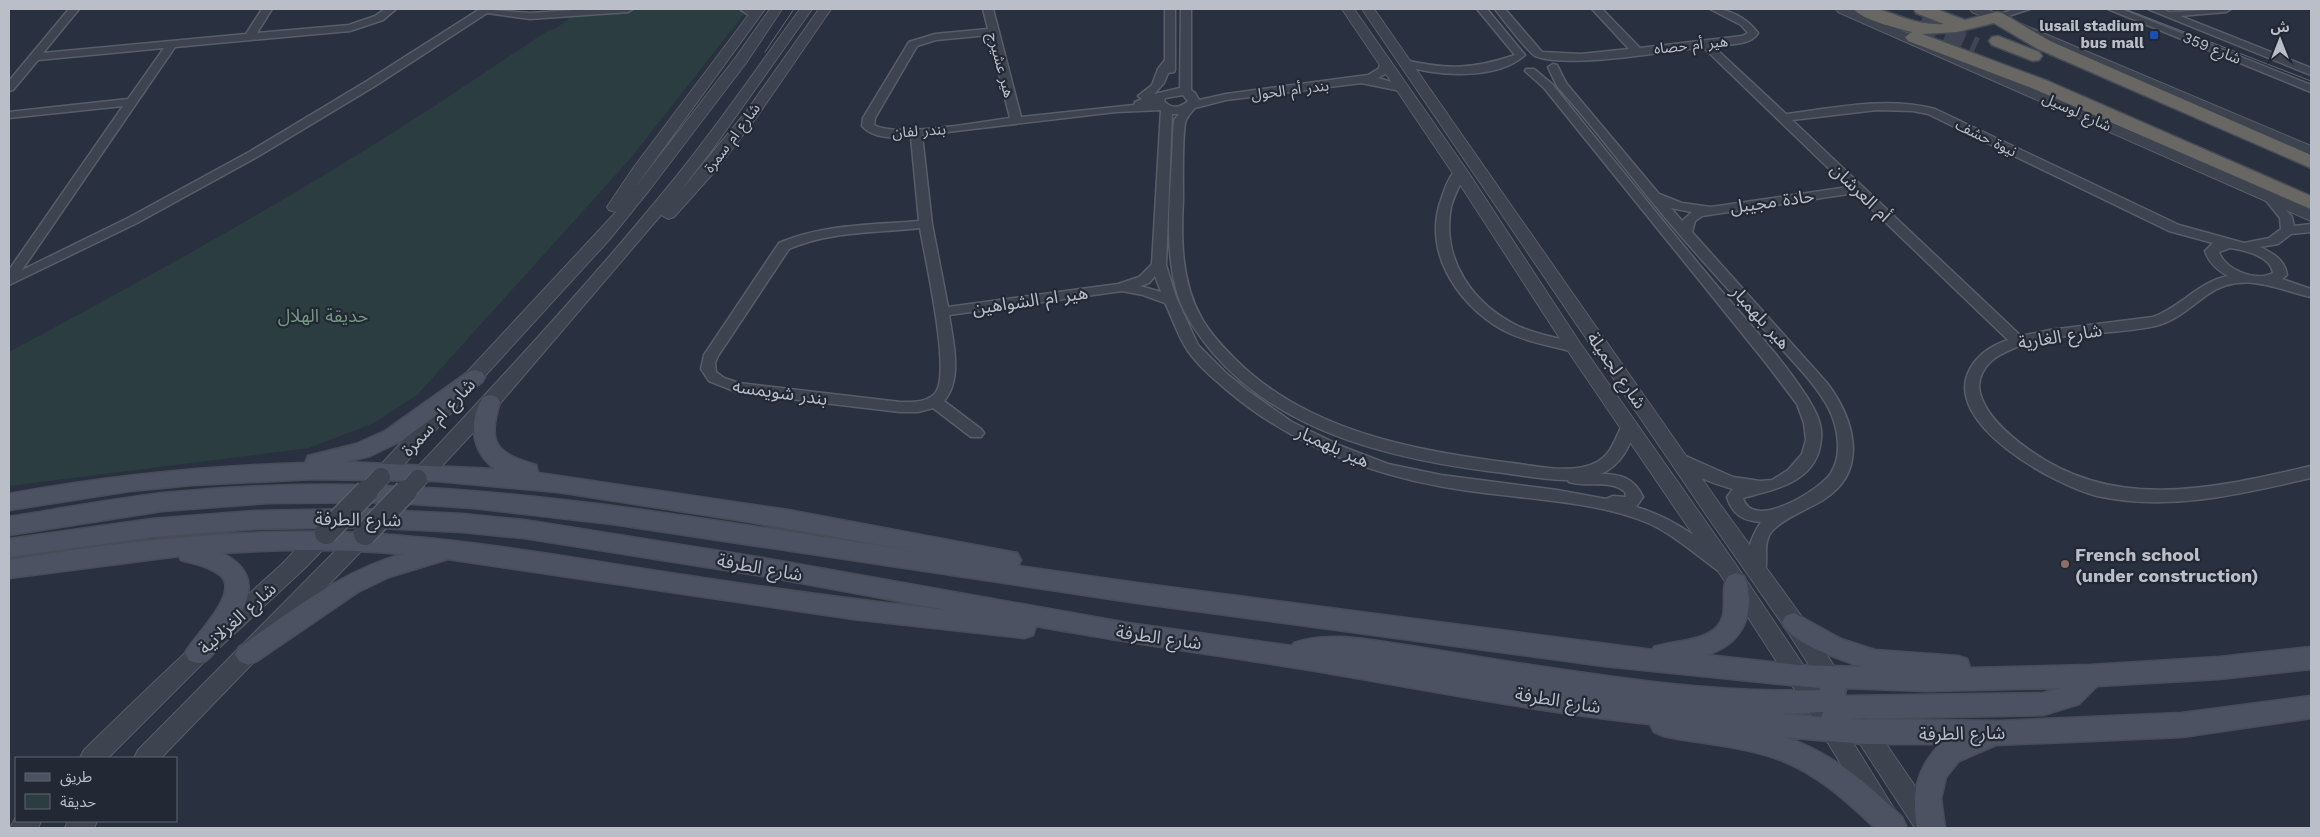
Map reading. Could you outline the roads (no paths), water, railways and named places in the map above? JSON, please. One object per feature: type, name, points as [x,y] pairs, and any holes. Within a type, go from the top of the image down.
[{"type":"highway","points":[[1862,9],[1903,26],[1926,30],[1945,30],[1963,20]]},
{"type":"highway","points":[[1940,9],[1963,20]]},
{"type":"highway","points":[[1892,10],[1921,16],[1963,20],[1996,17],[2044,45],[2311,162]]},
{"type":"highway","points":[[1902,34],[1944,47],[2040,85],[2311,203]]},
{"type":"highway","name":"شارع لوسيل","points":[[1998,41],[2311,176]]},
{"type":"highway","name":"شارع لوسيل","points":[[1976,47],[2311,196]]},
{"type":"main road","points":[[255,472],[344,456],[376,444],[411,425],[449,394],[475,377]]},
{"type":"main road","points":[[490,402],[484,420],[483,439],[487,448],[494,456],[508,466],[554,477],[576,487]]},
{"type":"main road","points":[[9,502],[164,478],[255,472],[499,477],[832,525],[1042,567],[1137,593]]},
{"type":"main road","name":"شارع الطرفة","points":[[9,526],[103,509],[212,498],[331,493],[454,498],[612,515],[1137,593],[1604,655],[1798,676],[1830,678],[1996,679],[2090,676],[2219,668],[2311,658]]},
{"type":"main road","name":"شارع الطرفة","points":[[9,548],[152,528],[254,520],[360,518],[462,523],[524,529],[753,566],[1128,633],[1270,653],[1588,706],[1864,732],[2000,733],[2182,725],[2311,707]]},
{"type":"main road","points":[[9,569],[116,553],[322,537],[361,538],[457,550],[694,586],[973,622],[1031,628],[1128,633]]},
{"type":"main road","points":[[164,549],[220,561],[233,571],[236,578],[236,596],[233,606],[198,653]]},
{"type":"main road","points":[[248,654],[349,585],[383,570],[457,550]]},
{"type":"main road","points":[[1604,655],[1685,652],[1717,640],[1733,623],[1740,574]]},
{"type":"main road","points":[[1794,623],[1832,646],[1875,661],[1965,667],[1996,679]]},
{"type":"main road","points":[[1270,653],[1335,648],[1359,649],[1599,686],[1749,702],[1816,702],[1832,697],[1834,690],[1830,678]]},
{"type":"main road","points":[[1832,729],[1837,712],[1842,707],[2043,704],[2064,700],[2077,693],[2090,676]]},
{"type":"main road","points":[[1588,706],[1698,733],[1748,740],[1787,750],[1824,768],[1860,795],[1893,827]]},
{"type":"main road","points":[[1930,828],[1927,799],[1934,772],[1949,752],[2000,733]]},
{"type":"street","points":[[9,88],[74,9]]},
{"type":"street","points":[[250,37],[266,9]]},
{"type":"street","points":[[34,57],[350,28],[379,18],[392,9]]},
{"type":"street","points":[[9,281],[56,260],[156,208],[290,133],[486,10],[530,16],[628,9]]},
{"type":"street","name":"شارع ام سمرة","points":[[384,474],[595,246],[646,186],[741,60],[776,9]]},
{"type":"street","name":"شارع ام سمرة","points":[[421,476],[490,402],[622,251],[708,147],[806,9]]},
{"type":"street","name":"شارع ام سمرة","points":[[622,251],[651,231],[708,171],[824,9]]},
{"type":"street","name":"هير عشيرج","points":[[988,9],[992,32],[1016,120]]},
{"type":"street","points":[[1163,94],[1170,78],[1170,9]]},
{"type":"street","points":[[1186,9],[1189,100]]},
{"type":"street","name":"شارع لجميلة","points":[[1348,9],[1460,172],[1628,426],[1740,574],[1794,623],[1864,732],[1930,828]]},
{"type":"street","name":"شارع لجميلة","points":[[1368,9],[1679,459],[1740,574],[1798,676],[1893,827]]},
{"type":"street","points":[[1482,9],[1519,57]]},
{"type":"street","points":[[1500,9],[1540,54],[1551,59],[1554,66]]},
{"type":"street","points":[[1597,9],[1637,51]]},
{"type":"street","name":"هير أم حصاه","points":[[1489,67],[1519,57],[1540,54],[1581,57],[1744,39],[1753,33],[1745,23],[1715,9]]},
{"type":"street","name":"شارع لوسيل","points":[[1842,9],[2311,216]]},
{"type":"street","points":[[1976,9],[2311,151]]},
{"type":"street","points":[[1996,17],[2025,9]]},
{"type":"street","name":"شارع 359","points":[[2113,9],[2311,89]]},
{"type":"street","points":[[2157,10],[2197,13],[2226,9]]},
{"type":"street","name":"شارع 359","points":[[2157,10],[2311,72]]},
{"type":"street","name":"شارع ام سمرة","points":[[595,246],[606,221],[631,182],[753,11]]},
{"type":"street","points":[[2197,13],[2196,20],[2208,30]]},
{"type":"street","name":"بندر لفان","points":[[992,32],[926,39],[910,46],[869,118],[868,126],[875,131],[887,134],[916,133],[1116,109],[1150,101],[1163,94],[1189,100]]},
{"type":"street","points":[[9,281],[172,44]]},
{"type":"street","name":"أم العرشان","points":[[1705,44],[2017,340]]},
{"type":"street","name":"هير بلهمبار","points":[[1519,57],[1517,64],[1548,86],[1642,204],[1770,357],[1802,401],[1812,422],[1814,440],[1811,455],[1803,467],[1784,481],[1765,486],[1739,484],[1724,480],[1679,459]]},
{"type":"street","name":"هير أم حصاه","points":[[1489,67],[1544,71],[1581,57]]},
{"type":"street","points":[[1094,112],[1132,101],[1152,92],[1158,87],[1165,66],[1170,61]]},
{"type":"street","points":[[1405,63],[1423,69],[1445,72]]},
{"type":"street","name":"بندر أم الحول","points":[[1353,82],[1378,75],[1383,71],[1386,64]]},
{"type":"street","name":"هير بلهمبار","points":[[1163,94],[1158,101],[1165,108],[1159,265],[1169,300],[1193,348],[1206,363],[1248,400],[1305,436],[1336,450],[1412,476],[1594,502],[1645,515],[1666,526],[1740,574],[1764,529],[1781,514],[1818,497],[1831,485],[1840,470],[1844,458],[1846,444],[1843,426],[1836,407],[1815,378],[1686,234],[1561,84],[1554,66]]},
{"type":"street","points":[[1425,93],[1426,81],[1434,75],[1489,67]]},
{"type":"street","name":"بندر أم الحول","points":[[1189,100],[1353,82],[1376,81],[1401,88]]},
{"type":"street","name":"هير بلهمبار","points":[[1179,149],[1186,124],[1195,115],[1209,107],[1252,94]]},
{"type":"street","name":"بندر لفان","points":[[1116,109],[1165,108],[1179,110],[1189,100]]},
{"type":"street","name":"هير بلهمبار","points":[[1189,100],[1180,120],[1177,255],[1181,286],[1194,317],[1202,328],[1225,357],[1261,389],[1291,408],[1328,426],[1358,438],[1417,455],[1450,461],[1565,475],[1602,467],[1612,460],[1620,449],[1628,426]]},
{"type":"street","points":[[9,115],[132,102]]},
{"type":"street","name":"نيوة حشف","points":[[1785,118],[1893,106],[1912,106],[1931,111],[2174,228],[2230,244],[2244,246]]},
{"type":"street","points":[[916,133],[926,224],[941,312],[948,373],[944,391],[934,401],[976,433]]},
{"type":"street","points":[[1460,172],[1445,206],[1443,223],[1446,252],[1453,274],[1466,296],[1485,313],[1515,330],[1574,347]]},
{"type":"street","name":"حادة مجيبل","points":[[1686,234],[1686,224],[1693,215],[1717,209],[1856,189]]},
{"type":"street","name":"حادة مجيبل","points":[[1654,195],[1680,207],[1717,209]]},
{"type":"street","points":[[2270,198],[2286,217],[2288,230]]},
{"type":"street","name":"بندر شويمسه","points":[[926,224],[824,234],[788,244],[780,251],[716,347],[707,362],[706,369],[709,375],[724,384],[750,390],[900,408],[915,408],[934,401]]},
{"type":"street","name":"نيوة حشف","points":[[2174,228],[2228,270],[2247,278]]},
{"type":"street","points":[[2244,246],[2273,241],[2288,230],[2311,228]]},
{"type":"street","points":[[2270,280],[2276,278],[2277,265],[2272,251],[2273,241]]},
{"type":"street","points":[[2216,284],[2214,248],[2230,244]]},
{"type":"street","points":[[2244,246],[2277,265],[2311,293],[2270,280],[2247,278]]},
{"type":"street","points":[[25,258],[56,260]]},
{"type":"street","name":"هير ام الشواهين","points":[[941,312],[1119,288],[1144,280],[1159,265]]},
{"type":"street","name":"شارع الغارية","points":[[2247,278],[2216,284],[2176,313],[2158,320],[2134,325],[2017,340],[1983,360],[1972,379],[1975,400],[2002,437],[2039,465],[2066,479],[2104,492],[2140,498],[2204,495],[2311,472]]},
{"type":"street","name":"هير ام الشواهين","points":[[1119,288],[1137,289],[1169,300]]},
{"type":"street","name":"شارع الغزلانية","points":[[93,757],[198,653],[298,562],[384,474]]},
{"type":"street","points":[[1565,475],[1580,480],[1625,482],[1633,489],[1635,497],[1630,503],[1594,502]]},
{"type":"street","name":"شارع الغزلانية","points":[[147,757],[421,476]]},
{"type":"street","points":[[1765,486],[1738,493],[1735,497],[1736,503],[1741,509],[1757,516],[1765,517],[1781,514]]},
{"type":"tunnel","points":[[1920,23],[1976,47]]},
{"type":"tram line","points":[[765,52],[794,9]]},
{"type":"tram line","points":[[2125,9],[2311,81]]},
{"type":"place","name":"lusail stadium bus mall","points":[[2154,35]]},
{"type":"place","name":"French school (under construction)","points":[[2065,564]]},
{"type":"park label","name":"حديقة الهلال","points":[[323,315]]}]
